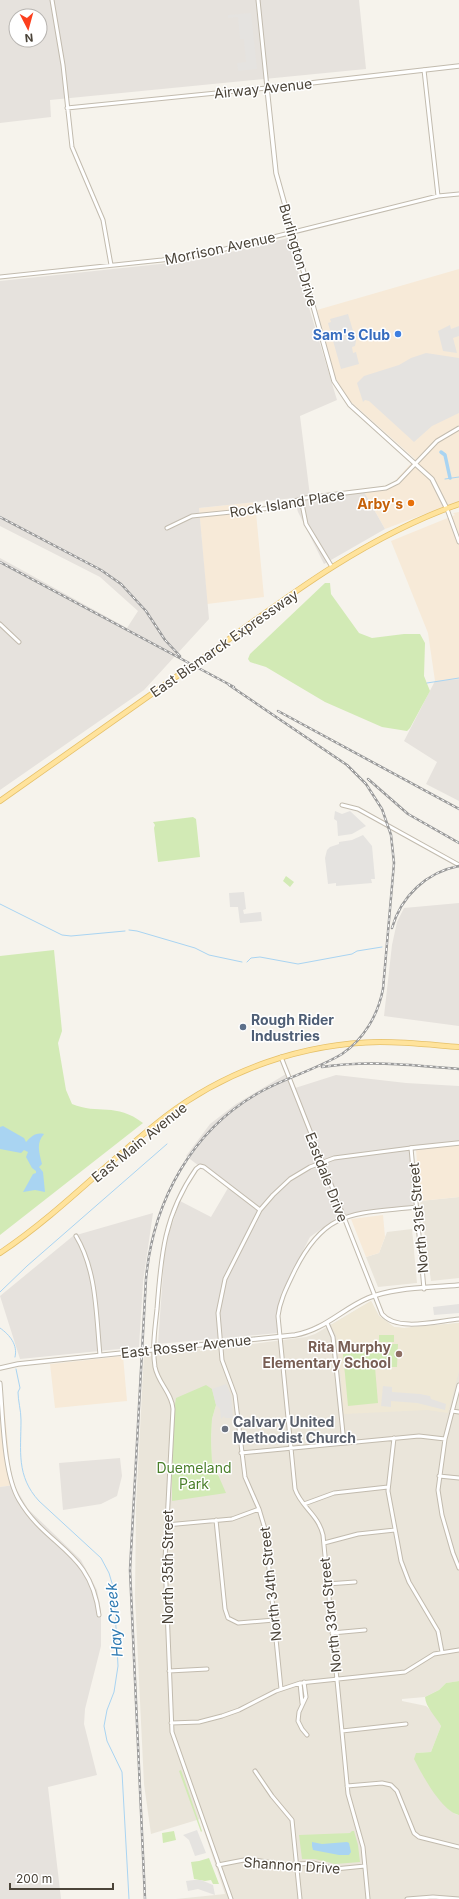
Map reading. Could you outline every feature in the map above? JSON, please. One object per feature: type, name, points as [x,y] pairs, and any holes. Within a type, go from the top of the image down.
[{"type":"main road","name":"East Bismarck Expressway","points":[[0,801],[332,567],[390,534],[459,504]]},
{"type":"main road","name":"East Main Avenue","points":[[0,1253],[57,1211],[119,1155],[178,1108],[232,1077],[281,1057],[326,1047],[365,1043],[398,1042],[459,1047]]},
{"type":"street","points":[[52,0],[63,65],[73,150],[103,220],[111,265]]},
{"type":"street","points":[[258,0],[267,88]]},
{"type":"street","name":"Airway Avenue","points":[[67,108],[267,88],[459,66]]},
{"type":"street","points":[[424,70],[438,196]]},
{"type":"street","name":"Burlington Drive","points":[[267,88],[276,170],[331,371],[337,387],[350,405],[434,482],[447,509],[459,542]]},
{"type":"street","name":"Morrison Avenue","points":[[0,277],[185,258],[438,196],[459,194]]},
{"type":"street","name":"Rock Island Place","points":[[167,528],[174,526],[192,516],[272,508],[301,499],[384,489],[397,483],[437,440],[459,428]]},
{"type":"street","points":[[301,499],[306,524],[332,567]]},
{"type":"street","points":[[0,624],[19,642]]},
{"type":"street","points":[[342,806],[358,809],[459,865]]},
{"type":"street","name":"Eastdale Drive","points":[[281,1057],[382,1314],[392,1323],[406,1324],[459,1319]]},
{"type":"street","points":[[411,1148],[459,1143]]},
{"type":"street","name":"North 34th Street","points":[[281,1689],[266,1534],[259,1509],[244,1477],[236,1395],[224,1367],[220,1343],[218,1313],[223,1285],[235,1256],[260,1210],[290,1179],[322,1162],[350,1154],[411,1148]]},
{"type":"street","name":"North 31st Street","points":[[411,1148],[424,1289]]},
{"type":"street","name":"North 35th Street","points":[[231,1899],[175,1746],[171,1723],[165,1589],[166,1525],[173,1409],[171,1400],[157,1373],[154,1350],[164,1238],[172,1214],[182,1192],[196,1169],[200,1166],[204,1167],[260,1210]]},
{"type":"street","name":"North 33rd Street","points":[[368,1899],[363,1847],[347,1786],[324,1543],[318,1522],[295,1489],[278,1319],[280,1303],[304,1251],[322,1230],[343,1217],[361,1213],[417,1207]]},
{"type":"street","points":[[76,1236],[86,1255],[90,1268],[100,1355]]},
{"type":"street","name":"East Rosser Avenue","points":[[0,1368],[18,1364],[304,1334],[327,1323],[374,1296],[390,1292],[459,1285]]},
{"type":"street","points":[[327,1323],[333,1337],[344,1443]]},
{"type":"street","points":[[0,1383],[8,1469],[15,1491],[32,1518],[73,1557],[84,1570],[94,1588],[99,1615]]},
{"type":"street","points":[[459,1384],[445,1439],[439,1476],[438,1495],[440,1510],[459,1568]]},
{"type":"street","points":[[452,1411],[459,1412]]},
{"type":"street","points":[[241,1453],[394,1438],[424,1436],[445,1439]]},
{"type":"street","points":[[394,1438],[388,1487],[404,1572],[438,1631],[442,1652]]},
{"type":"street","points":[[439,1476],[459,1478]]},
{"type":"street","points":[[304,1504],[334,1493],[388,1487]]},
{"type":"street","points":[[166,1525],[237,1518],[259,1509]]},
{"type":"street","points":[[216,1520],[225,1609],[228,1618],[238,1623],[274,1620]]},
{"type":"street","points":[[324,1543],[361,1533],[395,1530]]},
{"type":"street","points":[[328,1584],[355,1582]]},
{"type":"street","points":[[332,1633],[365,1630]]},
{"type":"street","points":[[171,1723],[199,1722],[222,1716],[281,1689],[304,1682],[405,1672],[431,1656],[442,1652],[459,1650]]},
{"type":"street","points":[[169,1671],[207,1669]]},
{"type":"street","points":[[302,1703],[306,1697],[304,1682]]},
{"type":"street","points":[[300,1683],[302,1703],[298,1721],[300,1727],[308,1735]]},
{"type":"street","points":[[342,1731],[406,1724]]},
{"type":"street","points":[[255,1771],[272,1796],[291,1817],[294,1827],[300,1899]]},
{"type":"street","points":[[347,1786],[382,1783],[391,1785],[397,1791],[414,1833],[419,1836],[459,1847]]},
{"type":"street","name":"Shannon Drive","points":[[218,1865],[249,1859],[281,1865],[313,1864],[335,1869],[365,1866]]},
{"type":"street","points":[[407,1899],[433,1897],[459,1899]]},
{"type":"shaded area","points":[[0,0],[359,0],[366,69],[50,100],[51,117],[0,123]]},
{"type":"shaded area","points":[[251,13],[257,69],[238,71],[237,63],[246,62],[244,39],[240,39],[238,17],[228,18],[228,15]]},
{"type":"shaded area","points":[[288,238],[337,400],[300,416],[310,496],[363,490],[385,529],[324,564],[298,512],[294,498],[199,508],[209,619],[144,690],[0,790],[0,558],[127,628],[138,611],[100,577],[0,526],[0,281],[198,260]]},
{"type":"shaded area","points":[[459,269],[459,501],[385,529],[363,490],[388,485],[394,482],[415,459],[350,401],[341,388],[335,377],[317,310]]},
{"type":"shaded area","points":[[348,314],[356,341],[355,346],[352,347],[353,353],[356,352],[359,364],[341,369],[328,323],[331,322],[330,319]]},
{"type":"shaded area","points":[[450,325],[451,329],[459,326],[459,336],[453,338],[457,353],[443,351],[438,331]]},
{"type":"shaded area","points":[[426,353],[459,358],[459,413],[432,426],[414,442],[369,401],[365,400],[363,402],[357,383],[364,376],[399,365],[411,358]]},
{"type":"shaded area","points":[[255,502],[264,597],[207,604],[199,508]]},
{"type":"shaded area","points":[[459,512],[459,679],[435,681],[428,633],[391,541],[455,515],[453,513]]},
{"type":"shaded area","points":[[459,679],[459,801],[426,784],[437,762],[404,741],[435,681]]},
{"type":"shaded area","points":[[335,811],[342,814],[350,811],[366,826],[352,834],[338,836],[337,821],[334,819]]},
{"type":"shaded area","points":[[363,835],[372,846],[375,879],[371,879],[372,883],[336,886],[336,883],[328,884],[325,858],[327,850],[330,847],[339,844],[339,842],[352,840]]},
{"type":"shaded area","points":[[244,892],[246,909],[243,910],[244,914],[261,912],[262,921],[240,923],[238,907],[230,907],[229,893]]},
{"type":"shaded area","points":[[459,903],[459,1026],[384,1016],[392,945],[397,922],[404,908]]},
{"type":"shaded area","points":[[286,1074],[292,1089],[336,1075],[406,1083],[459,1086],[459,1145],[410,1151],[415,1205],[363,1211],[339,1216],[310,1237],[281,1294],[276,1315],[278,1333],[158,1344],[165,1245],[180,1201],[211,1217],[228,1188],[186,1156],[210,1124],[236,1104]]},
{"type":"shaded area","points":[[459,1145],[459,1197],[420,1201],[416,1150]]},
{"type":"shaded area","points":[[459,1197],[459,1278],[431,1281],[420,1201]]},
{"type":"shaded area","points":[[153,1213],[143,1282],[139,1347],[20,1359],[0,1296],[73,1236]]},
{"type":"shaded area","points":[[383,1215],[385,1237],[379,1253],[366,1257],[351,1219]]},
{"type":"shaded area","points":[[412,1229],[417,1283],[378,1287],[366,1257],[379,1253],[387,1232]]},
{"type":"shaded area","points":[[371,1301],[379,1316],[394,1327],[404,1328],[459,1323],[459,1681],[446,1683],[439,1690],[425,1697],[402,1699],[402,1701],[426,1706],[434,1713],[441,1726],[431,1752],[416,1753],[455,1814],[459,1815],[459,1899],[176,1899],[225,1894],[200,1819],[151,1834],[144,1784],[135,1597],[136,1506],[144,1354],[200,1349],[200,1351],[306,1337],[315,1334]],"holes":[[[216,1405],[212,1419],[211,1439],[212,1461],[219,1476],[172,1501]],[[351,1833],[316,1858],[328,1835]]]},
{"type":"shaded area","name":"Rita Murphy Elementary School","points":[[371,1301],[379,1316],[394,1327],[404,1328],[459,1323],[459,1371],[448,1413],[427,1410],[344,1414],[337,1338],[331,1325]]},
{"type":"shaded area","points":[[459,1304],[459,1313],[434,1315],[433,1307]]},
{"type":"shaded area","points":[[123,1356],[127,1401],[55,1408],[50,1364]]},
{"type":"shaded area","points":[[226,1384],[231,1395],[233,1418],[225,1418],[224,1416],[221,1419],[220,1409],[216,1405],[212,1389]]},
{"type":"shaded area","points":[[383,1386],[392,1387],[392,1392],[430,1396],[431,1399],[446,1404],[445,1410],[417,1403],[391,1401],[391,1407],[381,1406]]},
{"type":"shaded area","points":[[0,1404],[4,1404],[10,1465],[14,1485],[0,1487]]},
{"type":"shaded area","points":[[120,1458],[122,1476],[117,1496],[101,1504],[63,1510],[59,1463]]},
{"type":"shaded area","points":[[14,1485],[28,1509],[81,1560],[97,1590],[101,1611],[101,1646],[85,1709],[84,1724],[97,1775],[48,1787],[61,1899],[0,1899],[0,1487]]},
{"type":"shaded area","points":[[197,1830],[206,1853],[195,1856],[189,1840],[183,1835]]},
{"type":"shaded area","points":[[201,1880],[213,1885],[215,1895],[198,1889],[188,1891],[186,1881]]},
{"type":"green space","points":[[325,583],[330,583],[331,594],[359,633],[372,638],[404,634],[420,634],[425,643],[424,676],[430,691],[407,731],[382,727],[325,702],[266,667],[250,662],[248,659],[250,654]]},
{"type":"green space","points":[[193,817],[196,819],[200,857],[158,862],[154,828],[155,825],[153,822]]},
{"type":"green space","points":[[286,876],[294,882],[290,887],[283,881]]},
{"type":"green space","points":[[54,950],[62,1031],[58,1043],[66,1090],[72,1104],[90,1109],[124,1113],[143,1123],[0,1235],[0,956]]},
{"type":"green space","points":[[379,1335],[394,1335],[394,1342],[379,1342]]},
{"type":"green space","points":[[384,1344],[398,1344],[397,1367],[375,1367],[378,1403],[348,1406],[343,1354],[373,1351],[374,1354],[374,1351]]},
{"type":"green space","name":"Duemeland Park","points":[[206,1385],[212,1389],[216,1405],[212,1419],[212,1461],[226,1493],[172,1501],[172,1423],[176,1398]]},
{"type":"green space","points":[[459,1681],[459,1815],[452,1812],[439,1799],[414,1759],[416,1753],[431,1752],[441,1726],[429,1708],[425,1697],[439,1690],[446,1683]]},
{"type":"green space","points":[[181,1770],[202,1831],[201,1832],[179,1771]]},
{"type":"green space","points":[[174,1831],[176,1840],[163,1843],[162,1833]]},
{"type":"green space","points":[[354,1831],[358,1845],[360,1862],[335,1864],[315,1859],[302,1859],[299,1835],[350,1833]]},
{"type":"green space","points":[[209,1858],[219,1884],[213,1884],[211,1880],[205,1881],[194,1879],[191,1862]]},
{"type":"water","points":[[3,1126],[24,1138],[26,1142],[36,1134],[44,1134],[41,1137],[39,1144],[42,1164],[39,1167],[43,1172],[45,1192],[35,1190],[23,1192],[36,1171],[32,1168],[26,1157],[28,1152],[24,1150],[21,1153],[0,1149],[0,1127]]},
{"type":"water","points":[[312,1842],[322,1844],[347,1842],[349,1843],[351,1852],[349,1855],[339,1855],[313,1850]]},
{"type":"waterway","points":[[441,452],[445,455],[450,478]]},
{"type":"waterway","points":[[445,479],[459,477]]},
{"type":"waterway","points":[[427,683],[459,678]]},
{"type":"waterway","points":[[0,904],[62,935],[71,936],[125,931]]},
{"type":"waterway","points":[[129,930],[195,948],[209,955],[242,962]]},
{"type":"waterway","points":[[247,962],[251,958],[260,957],[298,964],[382,947]]},
{"type":"waterway","points":[[0,1292],[27,1266],[167,1144]]},
{"type":"waterway","name":"Hay Creek","points":[[0,1328],[7,1334],[14,1344],[16,1353],[15,1357]]},
{"type":"waterway","name":"Hay Creek","points":[[16,1369],[20,1388],[18,1392],[18,1399],[21,1416],[21,1463],[26,1482],[39,1501],[101,1558],[109,1573],[114,1590],[118,1666],[114,1692],[107,1710],[104,1726],[107,1741],[122,1772],[129,1899]]},
{"type":"railway","points":[[0,517],[101,570],[121,584],[146,611],[165,640],[180,656]]},
{"type":"railway","points":[[0,562],[234,687]]},
{"type":"railway","points":[[145,1899],[130,1570],[146,1279],[150,1250],[157,1222],[167,1195],[180,1170],[196,1147],[215,1125],[237,1107],[262,1091],[342,1054],[357,1041],[369,1026],[378,1008],[383,989],[394,863],[391,835],[382,809],[366,784],[347,765],[229,685]]},
{"type":"railway","points":[[278,711],[459,809]]},
{"type":"railway","points":[[368,779],[408,814],[459,843]]},
{"type":"railway","points":[[392,928],[396,916],[402,906],[417,887],[436,874],[459,866]]},
{"type":"railway","points":[[322,1067],[373,1064],[459,1069]]},
{"type":"place","name":"Sam's Club","points":[[398,334]]},
{"type":"place","name":"Arby's","points":[[411,503]]},
{"type":"place","name":"Rough Rider Industries","points":[[243,1027]]},
{"type":"place","name":"Rita Murphy Elementary School","points":[[399,1354]]},
{"type":"place","name":"Calvary United Methodist Church","points":[[225,1429]]}]
